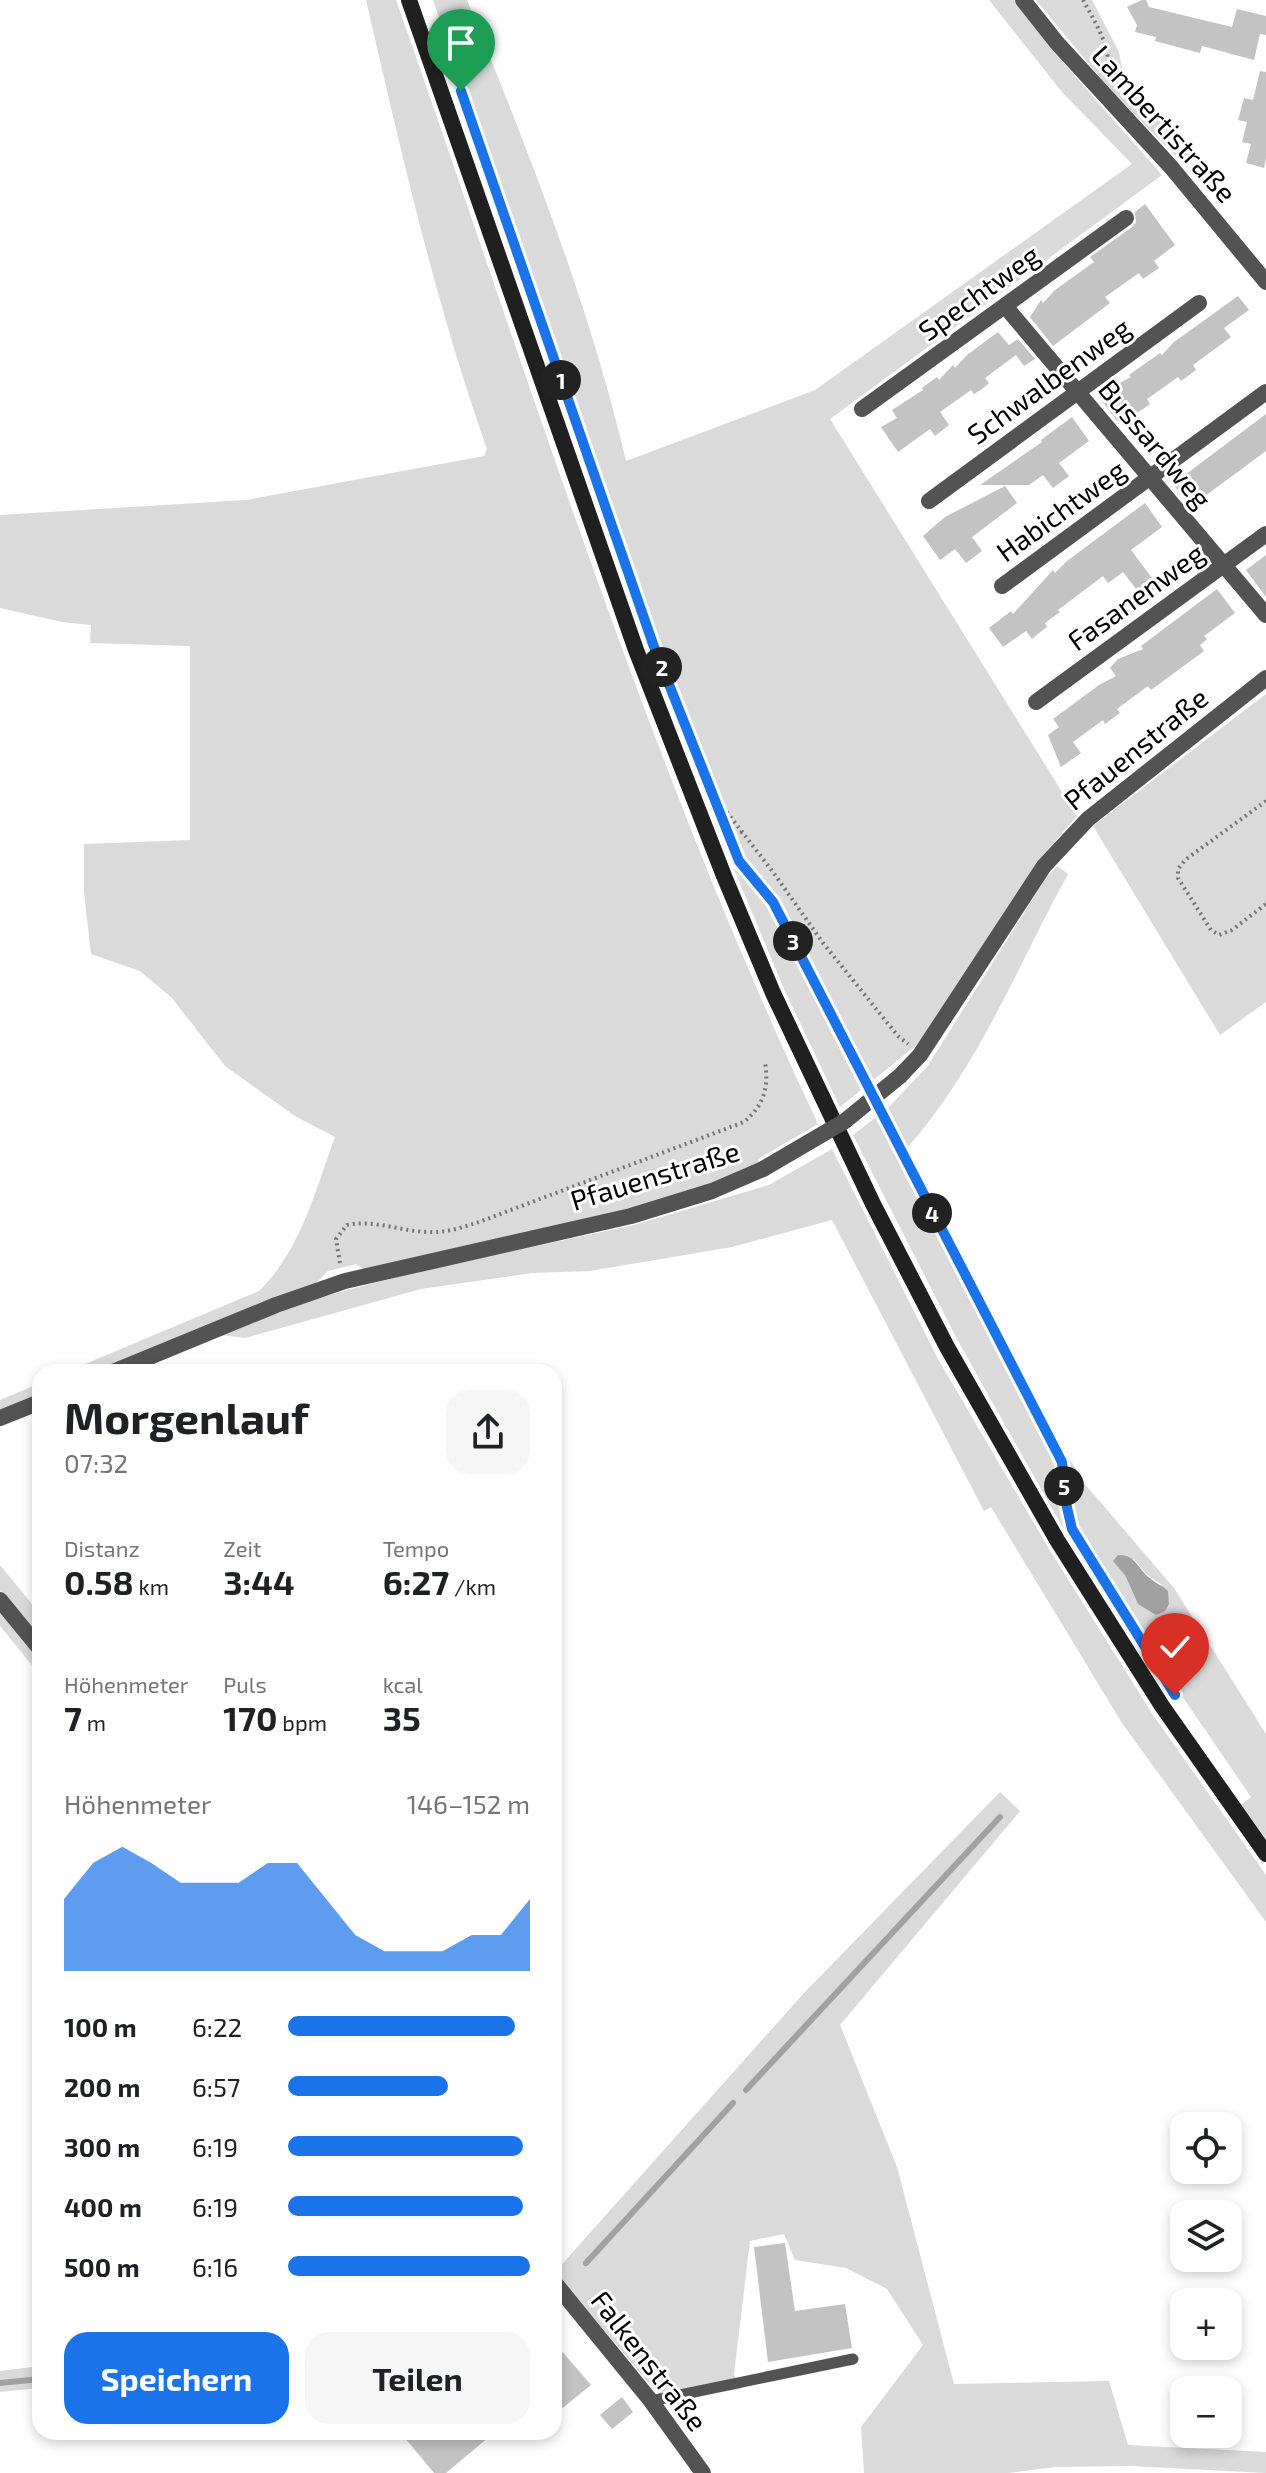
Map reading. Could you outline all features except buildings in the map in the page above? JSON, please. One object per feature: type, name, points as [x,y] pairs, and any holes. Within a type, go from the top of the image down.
[{"type":"main road","points":[[409,0],[636,650],[779,1007],[873,1204],[947,1347],[1057,1540],[1162,1706],[1266,1854]]},
{"type":"street","name":"Lambertistraße","points":[[1023,0],[1171,167],[1266,282]]},
{"type":"street","name":"Spechtweg","points":[[862,409],[1126,218]]},
{"type":"street","name":"Schwalbenweg","points":[[929,501],[1199,303]]},
{"type":"street","name":"Bussardweg","points":[[1005,306],[1266,615]]},
{"type":"street","name":"Habichtweg","points":[[1002,586],[1266,392]]},
{"type":"street","name":"Fasanenweg","points":[[1036,702],[1266,534]]},
{"type":"street","name":"Pfauenstraße","points":[[132,1364],[276,1305],[345,1281],[631,1216],[712,1191],[763,1169],[845,1121],[900,1076],[920,1055],[1044,866],[1064,844],[1088,819],[1266,678]]},
{"type":"street","points":[[0,1418],[32,1405]]},
{"type":"street","points":[[0,1600],[32,1639]]},
{"type":"street","name":"Falkenstraße","points":[[562,2292],[651,2401],[703,2473]]},
{"type":"lane","points":[[651,2401],[853,2359]]},
{"type":"path","points":[[1083,0],[1099,30],[1109,63],[1106,71],[1093,82]]},
{"type":"path","points":[[720,814],[710,791],[823,943],[898,1036],[920,1055]]},
{"type":"path","points":[[1266,801],[1185,860],[1178,869],[1178,878],[1211,930],[1219,935],[1232,930],[1266,904]]},
{"type":"path","points":[[724,826],[739,861],[773,902],[871,1095]]},
{"type":"path","points":[[729,837],[742,832]]},
{"type":"path","points":[[345,1281],[336,1239],[347,1225],[367,1223],[427,1233],[447,1232],[744,1122],[757,1111],[766,1094],[765,1062]]},
{"type":"path","points":[[878,1109],[1062,1462],[1072,1529]]},
{"type":"shaded area","points":[[366,0],[396,0],[644,709],[756,987],[818,1124],[758,1159],[760,1165],[665,1200],[370,1269],[356,1264],[328,1271],[316,1283],[117,1364],[85,1364],[259,1291],[274,1275],[296,1238],[335,1137],[295,1116],[225,1066],[172,998],[140,971],[91,954],[84,892],[84,844],[190,840],[190,646],[90,643],[91,625],[0,608],[0,515],[246,500],[484,456],[487,449],[451,338],[406,170]]},
{"type":"shaded area","points":[[433,0],[467,0],[576,286],[626,461],[815,390],[1132,164],[1062,92],[989,0],[1013,0],[1052,50],[1162,175],[830,419],[1077,816],[1037,862],[919,1043],[840,1107],[784,989],[734,869],[747,862],[621,542]]},
{"type":"shaded area","points":[[1036,0],[1092,0],[1119,52],[1124,79],[1194,149],[1180,161],[1107,86]]},
{"type":"shaded area","points":[[1266,694],[1266,1002],[1220,1035],[1093,826]]},
{"type":"shaded area","points":[[1057,866],[1068,874],[976,1051],[955,1085],[907,1148],[1012,1358],[1083,1482],[1174,1588],[1266,1734],[1266,1839],[1241,1805],[1251,1797],[1180,1693],[1082,1537],[1071,1542],[958,1341],[853,1135],[889,1107],[927,1067],[1046,878]],"holes":[[[1134,1559],[1146,1574],[1162,1585],[1138,1604],[1125,1575]]]},
{"type":"shaded area","points":[[832,1149],[938,1359],[1049,1549],[1153,1715],[1266,1875],[1266,1922],[1122,1723],[991,1507],[984,1511],[832,1220],[732,1247],[590,1271],[532,1273],[421,1289],[245,1338],[220,1335],[309,1301],[355,1288],[634,1225],[769,1185]]},
{"type":"shaded area","points":[[32,1386],[32,1398],[0,1412],[0,1400]]},
{"type":"shaded area","points":[[1118,1555],[1129,1557],[1168,1591],[1169,1604],[1165,1611],[1156,1615],[1138,1604],[1125,1575],[1113,1561]]},
{"type":"shaded area","points":[[0,1565],[32,1604],[32,1630],[0,1591]]},
{"type":"shaded area","points":[[0,1610],[32,1649],[32,1665],[0,1626]]},
{"type":"shaded area","points":[[1000,1792],[1020,1811],[840,2025],[897,2167],[954,2384],[1109,2381],[1128,2445],[1266,2452],[1266,2473],[1131,2466],[1055,2467],[1009,2473],[864,2473],[861,2427],[923,2345],[887,2289],[846,2268],[795,2260],[784,2234],[750,2241],[734,2374],[741,2389],[664,2401],[562,2280],[562,2264],[804,1993]]},
{"type":"shaded area","points":[[32,2367],[32,2389],[0,2392],[0,2371]]},
{"type":"waterway","points":[[746,2090],[1000,1817]]},
{"type":"waterway","points":[[586,2263],[733,2103]]},
{"type":"waterway","points":[[0,2383],[32,2380]]},
{"type":"route","points":[[461,91],[653,644],[739,861],[773,902],[1062,1462],[1072,1529],[1175,1695]]}]
